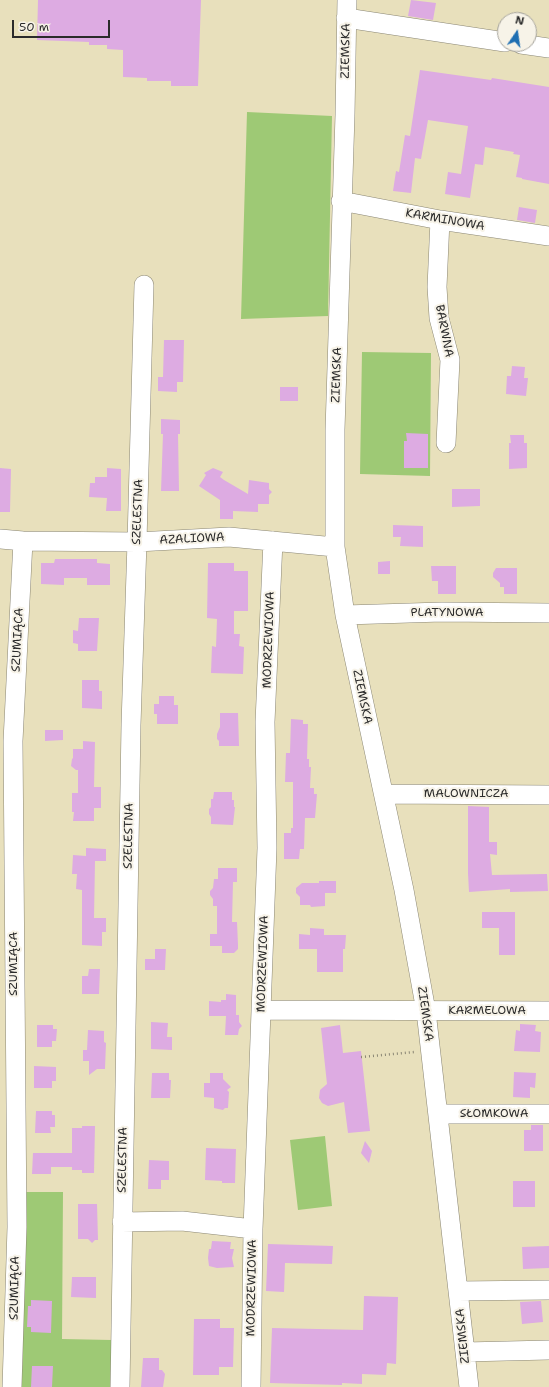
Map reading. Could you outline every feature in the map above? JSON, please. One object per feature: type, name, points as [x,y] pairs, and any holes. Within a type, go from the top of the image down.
[{"type":"street","points":[[347,9],[497,40]]},
{"type":"street","name":"ZIEMSKA","points":[[347,9],[335,430],[335,547],[345,615],[404,890],[426,1011],[469,1387]]},
{"type":"street","points":[[537,46],[549,48]]},
{"type":"street","name":"KARMINOWA","points":[[341,200],[440,220],[549,236]]},
{"type":"street","name":"BARWNA","points":[[440,220],[437,287],[439,318],[450,360],[446,443]]},
{"type":"street","name":"SZELESTNA","points":[[120,1387],[131,725],[144,285]]},
{"type":"street","name":"AZALIOWA","points":[[0,539],[24,541],[137,542],[229,537],[335,547]]},
{"type":"street","name":"SZUMIĄCA","points":[[12,1387],[16,1227],[13,741],[24,541]]},
{"type":"street","name":"MODRZEWIOWA","points":[[251,1387],[253,1229],[267,848],[265,722],[273,541]]},
{"type":"street","name":"PLATYNOWA","points":[[345,615],[442,612],[549,613]]},
{"type":"street","name":"MALOWNICZA","points":[[384,794],[549,795]]},
{"type":"street","name":"KARMELOWA","points":[[261,1010],[549,1011]]},
{"type":"street","name":"SŁOMKOWA","points":[[438,1114],[549,1114]]},
{"type":"street","points":[[122,1222],[182,1221],[253,1229]]},
{"type":"street","points":[[458,1291],[549,1290]]},
{"type":"street","points":[[465,1352],[549,1350]]},
{"type":"path","points":[[361,1057],[417,1052]]},
{"type":"green space","points":[[247,112],[332,116],[328,316],[241,319]]},
{"type":"green space","points":[[362,352],[431,353],[430,476],[360,474]]},
{"type":"green space","points":[[325,1136],[332,1206],[298,1210],[290,1140]]},
{"type":"green space","points":[[23,1192],[63,1192],[62,1339],[111,1340],[111,1387],[22,1387]]},
{"type":"building","points":[[38,0],[201,0],[198,86],[171,86],[171,81],[147,81],[147,78],[123,77],[123,50],[107,49],[107,45],[89,45],[89,42],[37,40]]},
{"type":"building","points":[[411,0],[436,3],[433,20],[408,16]]},
{"type":"building","points":[[420,70],[491,80],[492,78],[549,87],[549,184],[516,177],[520,155],[513,154],[514,152],[485,147],[483,165],[475,164],[470,198],[445,194],[448,172],[461,174],[468,126],[428,120],[421,159],[415,158],[411,193],[393,191],[396,171],[399,172],[405,135],[410,136]]},
{"type":"building","points":[[519,207],[537,210],[535,223],[517,220]]},
{"type":"building","points":[[164,340],[184,340],[183,382],[177,382],[177,392],[158,391],[158,377],[163,377]]},
{"type":"building","points":[[512,366],[525,367],[524,378],[528,378],[526,396],[506,394],[507,376],[511,376]]},
{"type":"building","points":[[280,387],[298,387],[298,401],[280,401]]},
{"type":"building","points":[[161,419],[180,420],[180,434],[178,434],[179,491],[161,491],[163,434],[161,434]]},
{"type":"building","points":[[406,433],[428,434],[428,468],[404,468],[404,441],[407,441]]},
{"type":"building","points":[[510,435],[524,435],[524,443],[527,443],[527,468],[509,469],[509,443],[511,443]]},
{"type":"building","points":[[0,468],[11,469],[10,512],[0,512]]},
{"type":"building","points":[[107,468],[121,469],[121,511],[106,511],[107,498],[89,497],[90,483],[95,483],[95,477],[107,477]]},
{"type":"building","points":[[213,468],[223,472],[220,477],[224,480],[248,494],[249,480],[269,483],[269,489],[272,492],[269,495],[269,504],[258,504],[258,512],[233,511],[233,519],[220,519],[220,500],[199,486],[206,475],[204,473]]},
{"type":"building","points":[[452,489],[480,489],[480,506],[452,507]]},
{"type":"building","points":[[393,525],[423,526],[423,547],[400,546],[401,537],[393,537]]},
{"type":"building","points":[[55,559],[97,559],[97,563],[110,564],[110,585],[87,585],[87,578],[64,578],[64,585],[41,584],[41,563],[54,563]]},
{"type":"building","points":[[390,561],[390,574],[378,574],[378,562]]},
{"type":"building","points":[[208,563],[234,563],[234,571],[248,571],[248,611],[234,611],[234,634],[240,634],[239,646],[244,647],[243,674],[211,673],[212,646],[216,647],[217,619],[207,618]]},
{"type":"building","points":[[431,566],[456,566],[456,594],[438,594],[438,581],[432,581]]},
{"type":"building","points":[[496,568],[517,568],[517,594],[504,594],[504,587],[500,587],[500,583],[493,577],[493,573]]},
{"type":"building","points":[[79,618],[99,618],[97,651],[78,651],[78,644],[73,643],[73,630],[78,631]]},
{"type":"building","points":[[82,680],[99,680],[99,691],[102,691],[102,709],[82,708]]},
{"type":"building","points":[[159,696],[174,696],[174,705],[178,705],[178,724],[157,724],[157,714],[154,714],[154,704],[159,704]]},
{"type":"building","points":[[220,713],[238,713],[239,746],[219,746],[217,734],[220,727]]},
{"type":"building","points":[[291,719],[303,720],[303,724],[308,724],[307,759],[309,759],[309,767],[311,767],[310,788],[314,788],[314,794],[317,794],[315,818],[305,818],[304,849],[300,849],[299,859],[284,859],[284,833],[291,833],[291,828],[293,828],[293,782],[285,782],[286,753],[290,753]]},
{"type":"building","points":[[45,730],[63,730],[63,740],[45,741]]},
{"type":"building","points":[[83,741],[95,742],[94,787],[101,787],[101,808],[94,808],[94,821],[73,821],[74,812],[72,812],[72,793],[78,793],[78,770],[71,766],[73,749],[83,749]]},
{"type":"building","points":[[214,792],[232,792],[232,800],[234,800],[235,807],[233,825],[211,824],[209,809],[211,807],[211,799],[213,799]]},
{"type":"building","points":[[468,806],[489,807],[489,842],[497,842],[497,855],[490,854],[492,875],[547,874],[548,891],[510,892],[510,889],[469,892]]},
{"type":"building","points":[[86,848],[106,849],[106,861],[95,861],[94,918],[106,918],[106,932],[102,932],[102,946],[82,945],[82,890],[76,889],[77,874],[72,874],[73,855],[86,856]]},
{"type":"building","points":[[218,868],[237,868],[237,882],[233,882],[232,922],[237,922],[238,949],[234,953],[222,953],[222,946],[210,946],[210,934],[217,934],[217,906],[213,906],[213,899],[210,895],[210,891],[213,888],[214,879],[218,879]]},
{"type":"building","points":[[319,881],[336,881],[336,893],[325,893],[325,906],[311,907],[310,905],[300,905],[300,897],[296,893],[296,888],[302,883],[319,883]]},
{"type":"building","points":[[482,912],[515,912],[515,955],[499,955],[499,928],[482,928]]},
{"type":"building","points":[[310,928],[324,929],[324,935],[346,935],[345,949],[343,949],[343,972],[317,972],[317,949],[299,949],[299,934],[310,935]]},
{"type":"building","points":[[155,949],[166,949],[165,970],[145,970],[145,959],[155,959]]},
{"type":"building","points":[[89,969],[100,969],[99,994],[82,994],[82,976],[88,976]]},
{"type":"building","points":[[226,994],[236,995],[236,1015],[239,1015],[239,1022],[242,1026],[239,1029],[238,1035],[225,1035],[226,1016],[209,1016],[209,1001],[221,1002],[221,1000],[226,1000]]},
{"type":"building","points":[[151,1022],[168,1023],[167,1037],[172,1037],[172,1050],[151,1049]]},
{"type":"building","points":[[520,1024],[536,1025],[535,1031],[541,1032],[540,1052],[514,1051],[516,1030],[520,1031]]},
{"type":"building","points":[[37,1025],[53,1025],[53,1029],[57,1029],[56,1041],[52,1041],[52,1047],[37,1047]]},
{"type":"building","points":[[340,1025],[343,1053],[361,1051],[370,1131],[348,1133],[344,1102],[328,1106],[322,1103],[319,1098],[320,1090],[327,1084],[321,1028]]},
{"type":"building","points":[[88,1030],[104,1031],[104,1042],[106,1043],[105,1069],[97,1069],[89,1075],[89,1061],[83,1061],[83,1050],[87,1050]]},
{"type":"building","points":[[34,1066],[56,1067],[56,1081],[52,1081],[52,1088],[34,1088]]},
{"type":"building","points":[[514,1072],[536,1073],[535,1088],[530,1087],[530,1098],[513,1097]]},
{"type":"building","points":[[152,1073],[169,1073],[169,1080],[171,1080],[170,1098],[151,1098]]},
{"type":"building","points":[[210,1073],[223,1073],[223,1079],[231,1087],[227,1090],[229,1092],[228,1108],[223,1110],[214,1108],[214,1098],[204,1097],[204,1083],[210,1083]]},
{"type":"building","points":[[36,1111],[52,1111],[52,1115],[55,1115],[55,1127],[50,1127],[51,1133],[35,1133]]},
{"type":"building","points":[[531,1125],[543,1125],[543,1151],[524,1151],[524,1130],[531,1130]]},
{"type":"building","points":[[82,1126],[95,1126],[94,1173],[82,1173],[82,1170],[72,1170],[72,1167],[51,1167],[51,1174],[32,1174],[33,1153],[72,1153],[72,1128],[82,1128]]},
{"type":"building","points":[[365,1141],[372,1151],[369,1163],[361,1153]]},
{"type":"building","points":[[206,1148],[236,1149],[235,1183],[222,1183],[222,1181],[205,1180]]},
{"type":"building","points":[[149,1160],[169,1161],[169,1180],[161,1180],[161,1189],[148,1189]]},
{"type":"building","points":[[513,1181],[535,1181],[535,1207],[513,1207]]},
{"type":"building","points":[[78,1204],[97,1204],[98,1240],[95,1240],[92,1243],[88,1239],[78,1239]]},
{"type":"building","points":[[212,1241],[231,1242],[230,1249],[234,1249],[232,1258],[234,1267],[217,1268],[209,1266],[209,1249],[211,1249]]},
{"type":"building","points":[[268,1244],[333,1246],[332,1264],[285,1263],[284,1292],[266,1291]]},
{"type":"building","points":[[549,1246],[549,1268],[523,1269],[522,1247]]},
{"type":"building","points":[[72,1277],[96,1277],[96,1298],[71,1297]]},
{"type":"building","points":[[364,1296],[398,1297],[396,1364],[387,1363],[386,1375],[362,1374],[362,1384],[342,1383],[342,1385],[270,1383],[272,1328],[363,1330]]},
{"type":"building","points":[[31,1300],[52,1301],[51,1333],[31,1332],[31,1327],[27,1327],[28,1306],[31,1306]]},
{"type":"building","points":[[541,1301],[543,1322],[522,1324],[520,1302]]},
{"type":"building","points":[[194,1319],[220,1319],[220,1328],[234,1328],[233,1367],[219,1367],[219,1375],[193,1375]]},
{"type":"building","points":[[143,1358],[159,1358],[159,1370],[162,1370],[165,1374],[163,1387],[141,1387]]},
{"type":"building","points":[[32,1366],[53,1366],[52,1387],[31,1387]]}]
